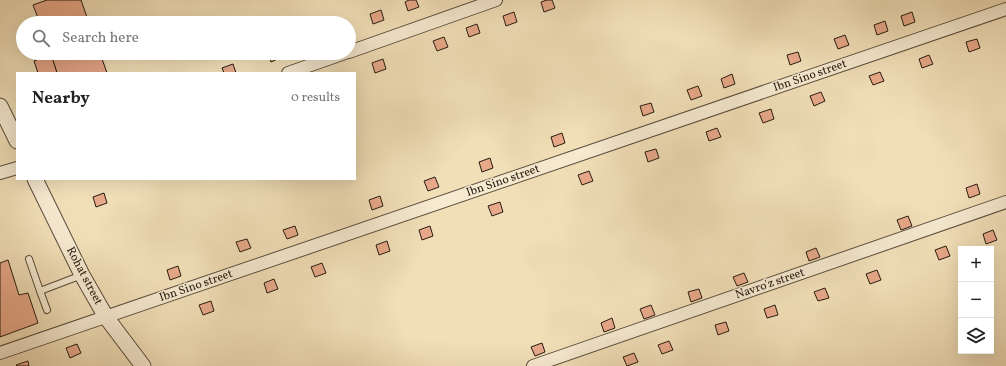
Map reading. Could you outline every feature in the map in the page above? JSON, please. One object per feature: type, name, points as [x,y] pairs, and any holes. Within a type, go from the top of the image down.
[{"type":"street","points":[[356,50],[496,0]]},
{"type":"street","name":"Ibn Sino street","points":[[0,353],[1006,9]]},
{"type":"street","points":[[291,72],[325,60]]},
{"type":"street","points":[[0,106],[16,139]]},
{"type":"street","points":[[0,174],[16,168]]},
{"type":"street","name":"Rohat street","points":[[35,180],[82,275],[106,317],[142,366]]},
{"type":"street","name":"Navro'z street","points":[[533,366],[1006,202]]},
{"type":"lane","points":[[29,259],[47,310]]},
{"type":"lane","points":[[40,291],[82,275]]},
{"type":"building","points":[[47,0],[81,0],[87,16],[37,16],[33,5]]},
{"type":"building","points":[[409,0],[416,0],[419,7],[408,11],[405,2]]},
{"type":"building","points":[[552,0],[555,8],[544,12],[541,2]]},
{"type":"building","points":[[381,10],[384,20],[373,24],[370,14]]},
{"type":"building","points":[[514,12],[517,22],[506,26],[503,16]]},
{"type":"building","points":[[912,12],[915,22],[904,26],[901,16]]},
{"type":"building","points":[[885,21],[888,31],[877,35],[874,25]]},
{"type":"building","points":[[477,24],[480,33],[469,37],[466,28]]},
{"type":"building","points":[[845,35],[849,45],[838,49],[834,39]]},
{"type":"building","points":[[444,37],[448,47],[437,51],[433,41]]},
{"type":"building","points":[[977,39],[980,48],[969,52],[966,42]]},
{"type":"building","points":[[798,52],[801,61],[790,65],[787,55]]},
{"type":"building","points":[[929,55],[933,64],[922,68],[919,59]]},
{"type":"building","points":[[383,59],[386,69],[375,73],[372,63]]},
{"type":"building","points":[[52,60],[102,60],[107,72],[57,72]]},
{"type":"building","points":[[53,60],[57,72],[38,72],[34,61]]},
{"type":"building","points":[[233,64],[236,72],[224,72],[222,68]]},
{"type":"building","points":[[880,72],[884,81],[873,85],[869,76]]},
{"type":"building","points":[[732,74],[735,84],[724,88],[721,79]]},
{"type":"building","points":[[698,86],[702,96],[691,100],[687,90]]},
{"type":"building","points":[[821,92],[825,101],[814,106],[810,96]]},
{"type":"building","points":[[651,103],[654,112],[643,116],[640,106]]},
{"type":"building","points":[[771,109],[774,119],[763,123],[759,113]]},
{"type":"building","points":[[717,128],[721,137],[709,141],[706,132]]},
{"type":"building","points":[[562,133],[565,143],[554,147],[551,137]]},
{"type":"building","points":[[656,149],[659,158],[648,162],[645,152]]},
{"type":"building","points":[[490,158],[493,168],[482,172],[479,162]]},
{"type":"building","points":[[589,171],[593,181],[582,185],[578,175]]},
{"type":"building","points":[[435,177],[439,187],[428,191],[424,181]]},
{"type":"building","points":[[977,184],[980,194],[969,198],[966,188]]},
{"type":"building","points":[[104,193],[107,203],[96,207],[93,197]]},
{"type":"building","points":[[380,196],[383,206],[372,210],[369,200]]},
{"type":"building","points":[[500,202],[503,212],[492,216],[488,206]]},
{"type":"building","points":[[908,216],[912,226],[901,230],[897,220]]},
{"type":"building","points":[[295,226],[298,235],[287,239],[283,230]]},
{"type":"building","points":[[430,226],[433,236],[422,240],[419,230]]},
{"type":"building","points":[[993,230],[997,240],[986,244],[983,234]]},
{"type":"building","points":[[247,239],[251,248],[240,252],[236,242]]},
{"type":"building","points":[[387,241],[390,251],[379,255],[376,245]]},
{"type":"building","points":[[946,246],[950,256],[939,260],[935,250]]},
{"type":"building","points":[[816,248],[820,257],[809,261],[806,252]]},
{"type":"building","points":[[8,260],[19,295],[28,293],[38,323],[0,337],[0,263]]},
{"type":"building","points":[[322,263],[326,273],[315,277],[311,267]]},
{"type":"building","points":[[178,266],[181,276],[170,280],[167,270]]},
{"type":"building","points":[[877,270],[881,280],[870,284],[866,274]]},
{"type":"building","points":[[744,273],[748,282],[737,286],[733,277]]},
{"type":"building","points":[[274,279],[278,289],[267,293],[264,283]]},
{"type":"building","points":[[825,288],[829,298],[818,301],[814,292]]},
{"type":"building","points":[[699,289],[702,298],[691,302],[688,292]]},
{"type":"building","points":[[211,301],[214,311],[203,315],[199,305]]},
{"type":"building","points":[[651,305],[655,315],[644,319],[640,309]]},
{"type":"building","points":[[775,305],[778,315],[767,318],[764,309]]},
{"type":"building","points":[[612,318],[615,328],[604,332],[601,323]]},
{"type":"building","points":[[726,322],[729,331],[718,335],[715,325]]},
{"type":"building","points":[[669,341],[673,350],[662,354],[658,345]]},
{"type":"building","points":[[542,343],[545,352],[535,356],[531,347]]},
{"type":"building","points":[[77,344],[81,353],[70,358],[66,348]]},
{"type":"building","points":[[634,353],[638,362],[627,366],[623,357]]},
{"type":"building","points":[[28,361],[29,366],[16,365]]}]
